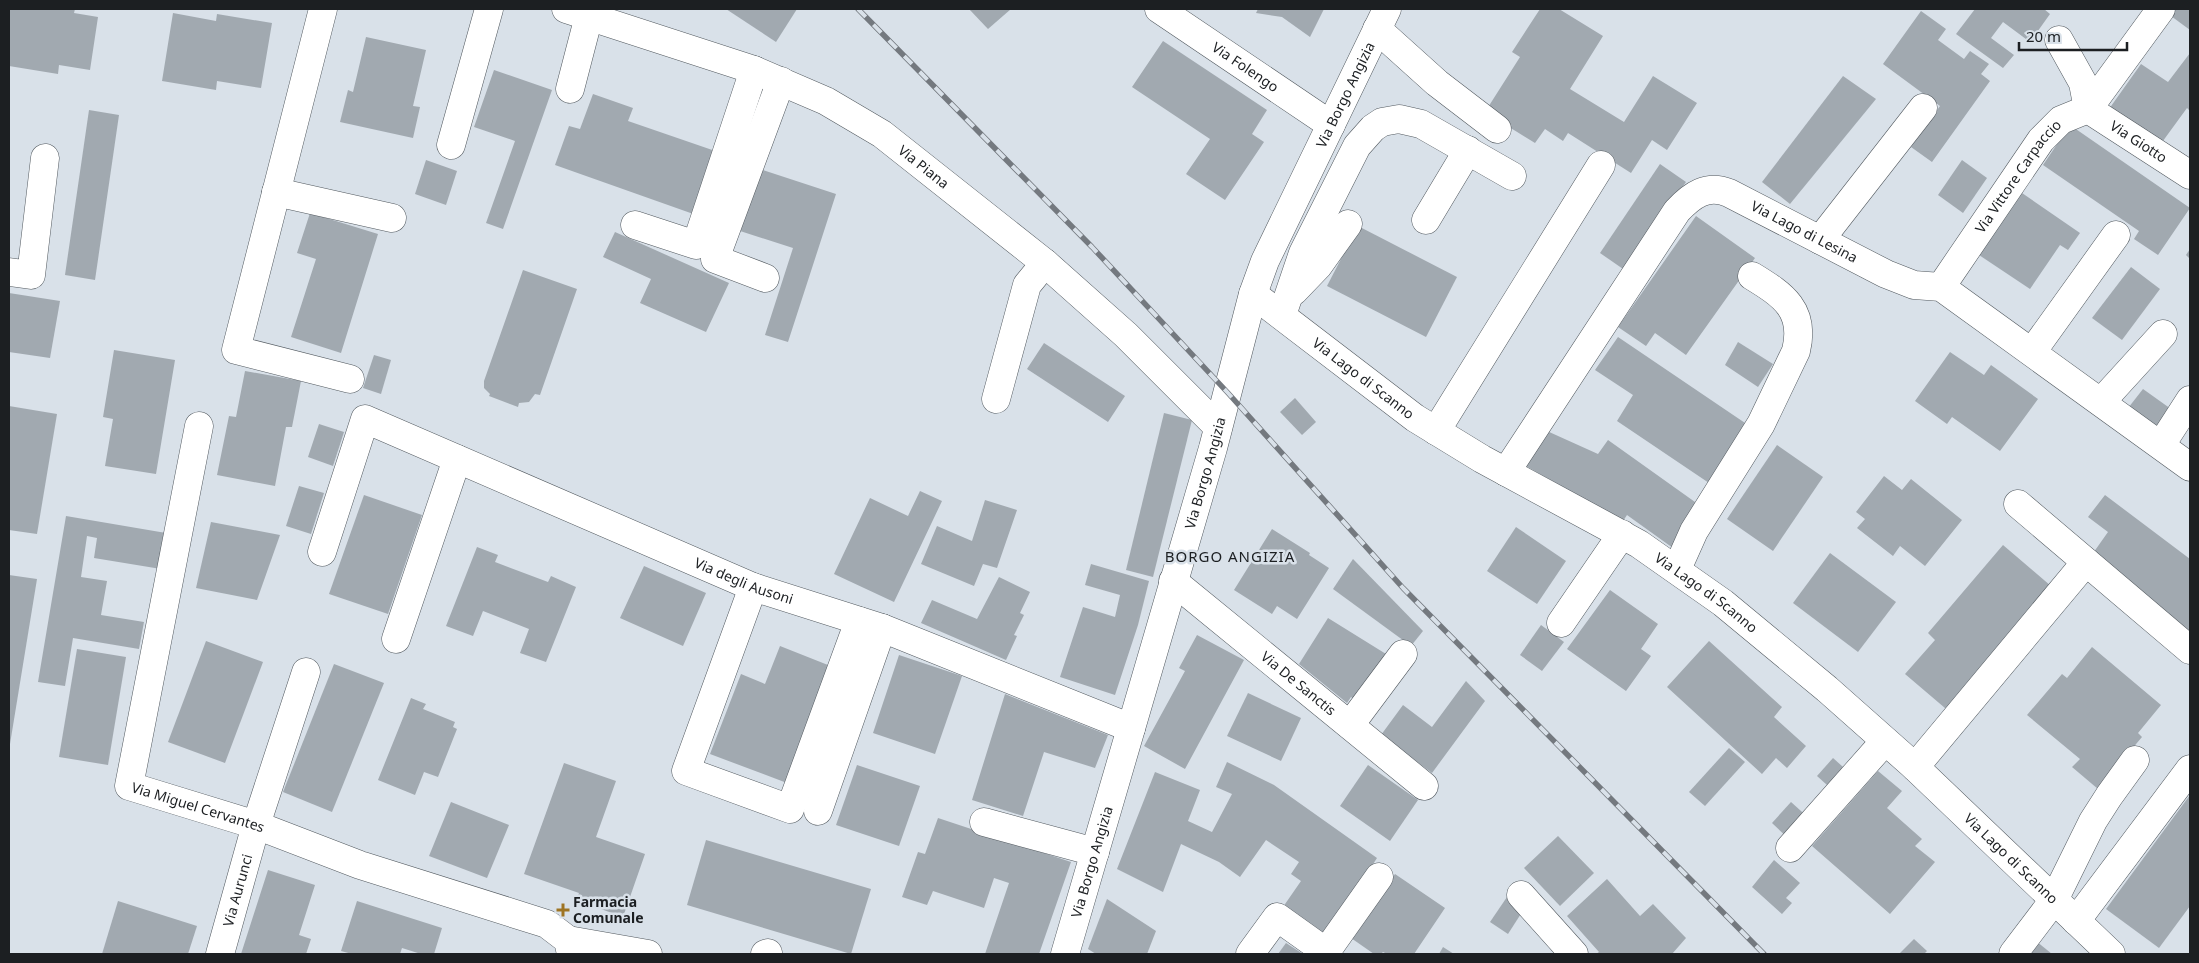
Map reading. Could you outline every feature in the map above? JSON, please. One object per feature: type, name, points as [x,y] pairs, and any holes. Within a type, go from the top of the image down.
[{"type":"street","points":[[322,9],[236,350],[350,379]]},
{"type":"street","points":[[451,145],[489,9]]},
{"type":"street","name":"Via Folengo","points":[[1159,9],[1331,125]]},
{"type":"street","points":[[2088,109],[2161,9]]},
{"type":"street","points":[[570,89],[575,11]]},
{"type":"street","name":"Via Piana","points":[[575,11],[754,70],[826,101],[882,134],[1045,263],[1126,335],[1218,427]]},
{"type":"street","points":[[1382,19],[1437,83],[1497,129]]},
{"type":"street","name":"Via Borgo Angizia","points":[[1065,954],[1218,427],[1253,294],[1265,261],[1382,19]]},
{"type":"street","points":[[2059,40],[2083,83],[2088,109]]},
{"type":"street","points":[[636,225],[696,245],[754,70]]},
{"type":"street","points":[[765,278],[715,259],[781,81]]},
{"type":"street","points":[[1820,240],[1923,108]]},
{"type":"street","name":"Via Giotto","points":[[2088,109],[2190,176]]},
{"type":"street","name":"Via Vittore Carpaccio","points":[[1941,287],[2041,140],[2061,120],[2088,109]]},
{"type":"street","points":[[1284,307],[1303,253],[1356,146],[1373,128],[1391,120],[1408,119],[1421,124],[1512,176]]},
{"type":"street","points":[[1426,220],[1468,150]]},
{"type":"street","points":[[9,272],[31,275],[45,158]]},
{"type":"street","points":[[1436,431],[1601,165]]},
{"type":"street","name":"Via Lago di Lesina","points":[[1506,472],[1677,211],[1694,195],[1711,189],[1722,190],[1899,280],[1914,285],[1941,287]]},
{"type":"street","points":[[276,192],[392,218]]},
{"type":"street","points":[[1284,307],[1318,266],[1348,224]]},
{"type":"street","points":[[2032,352],[2116,236]]},
{"type":"street","points":[[996,399],[1027,285],[1045,263]]},
{"type":"street","points":[[1677,569],[1694,531],[1761,424],[1796,351],[1799,340],[1797,317],[1785,299],[1752,276]]},
{"type":"street","points":[[1941,287],[2190,466]]},
{"type":"street","name":"Via Lago di Scanno","points":[[1253,294],[1284,307],[1394,403],[1436,431],[1506,472],[1622,534],[1677,569],[1741,617],[1827,689],[1915,767],[2111,954]]},
{"type":"street","points":[[2100,402],[2163,334]]},
{"type":"street","points":[[2161,445],[2190,400]]},
{"type":"street","name":"Via degli Ausoni","points":[[322,552],[365,419],[754,587],[871,625],[1131,728]]},
{"type":"street","name":"Via Miguel Cervantes","points":[[199,426],[129,786],[256,825],[360,865],[547,924],[569,947]]},
{"type":"street","points":[[396,639],[457,459]]},
{"type":"street","points":[[2018,504],[2190,650]]},
{"type":"street","points":[[1561,623],[1622,534]]},
{"type":"street","points":[[1915,767],[2086,562]]},
{"type":"street","name":"Via De Sanctis","points":[[1173,581],[1424,786]]},
{"type":"street","points":[[754,587],[686,771],[790,809],[871,625]]},
{"type":"street","points":[[818,811],[871,625]]},
{"type":"street","points":[[1350,725],[1403,654]]},
{"type":"street","name":"Via Aurunci","points":[[220,954],[256,825],[306,672]]},
{"type":"street","points":[[1790,848],[1885,741]]},
{"type":"street","points":[[2013,954],[2054,900],[2093,821],[2108,796],[2135,760]]},
{"type":"street","points":[[2076,921],[2190,768]]},
{"type":"street","points":[[984,822],[1095,852]]},
{"type":"street","points":[[1250,954],[1276,917],[1326,952],[1379,877]]},
{"type":"street","points":[[1521,896],[1574,954]]},
{"type":"street","points":[[569,947],[648,954]]},
{"type":"building","points":[[9,9],[75,9],[74,13],[98,17],[90,70],[59,65],[58,74],[9,66]]},
{"type":"building","points":[[726,9],[797,9],[776,42]]},
{"type":"building","points":[[969,9],[1011,9],[988,29]]},
{"type":"building","points":[[1258,9],[1324,9],[1310,37],[1282,17],[1256,13]]},
{"type":"building","points":[[1540,9],[1559,9],[1603,36],[1570,89],[1624,122],[1653,76],[1697,103],[1667,150],[1652,140],[1631,173],[1568,133],[1563,141],[1545,129],[1535,143],[1485,112],[1520,57],[1512,52]]},
{"type":"building","points":[[1975,9],[2044,9],[2050,14],[2030,42],[2003,22],[1991,38],[2014,55],[2003,68],[1956,34]]},
{"type":"building","points":[[2176,9],[2190,9],[2190,30],[2171,16]]},
{"type":"building","points":[[1921,11],[1946,29],[1938,40],[1964,59],[1970,51],[1989,64],[1981,74],[1990,81],[1932,162],[1911,147],[1940,106],[1883,64]]},
{"type":"building","points":[[173,13],[216,21],[217,14],[272,23],[261,88],[217,81],[216,90],[162,81]]},
{"type":"building","points":[[366,37],[426,50],[413,106],[420,107],[413,138],[340,122],[348,90],[353,92]]},
{"type":"building","points":[[1163,41],[1267,110],[1252,134],[1264,142],[1225,200],[1186,174],[1210,139],[1132,87]]},
{"type":"building","points":[[2190,53],[2190,111],[2187,108],[2160,145],[2109,109],[2141,64],[2168,82]]},
{"type":"building","points":[[494,70],[552,90],[503,229],[486,223],[515,141],[474,127]]},
{"type":"building","points":[[1843,76],[1876,99],[1790,204],[1762,182]]},
{"type":"building","points":[[593,94],[633,108],[628,121],[721,153],[699,216],[555,165],[569,126],[580,129]]},
{"type":"building","points":[[89,110],[119,115],[95,280],[65,275]]},
{"type":"building","points":[[2070,125],[2190,208],[2158,255],[2134,239],[2139,231],[2043,165]]},
{"type":"building","points":[[426,160],[457,171],[446,205],[415,194]]},
{"type":"building","points":[[1962,160],[1987,178],[1963,213],[1938,195]]},
{"type":"building","points":[[1660,164],[1686,182],[1626,271],[1600,253]]},
{"type":"building","points":[[757,168],[836,194],[788,342],[765,335],[793,248],[737,230]]},
{"type":"building","points":[[2022,193],[2080,233],[2068,250],[2060,245],[2030,289],[1979,255]]},
{"type":"building","points":[[310,213],[378,234],[341,353],[291,337],[316,259],[297,253]]},
{"type":"building","points":[[1696,216],[1755,258],[1686,355],[1655,333],[1646,346],[1618,327]]},
{"type":"building","points":[[1358,226],[1457,277],[1426,337],[1327,286]]},
{"type":"building","points":[[615,232],[729,283],[706,332],[640,303],[651,279],[603,257]]},
{"type":"building","points":[[2190,249],[2190,259],[2186,255]]},
{"type":"building","points":[[2131,267],[2160,289],[2122,340],[2092,318]]},
{"type":"building","points":[[523,270],[577,289],[540,395],[535,394],[529,402],[519,403],[518,407],[489,396],[490,394],[484,388],[484,381]]},
{"type":"building","points":[[9,293],[60,301],[50,358],[9,352]]},
{"type":"building","points":[[1618,337],[1748,425],[1709,483],[1617,421],[1633,395],[1595,370]]},
{"type":"building","points":[[1738,342],[1773,364],[1758,387],[1725,365]]},
{"type":"building","points":[[1044,343],[1125,396],[1108,422],[1027,369]]},
{"type":"building","points":[[114,350],[175,360],[156,474],[105,466],[113,419],[103,417]]},
{"type":"building","points":[[1950,352],[1984,375],[1991,365],[2038,399],[2000,451],[1952,417],[1947,424],[1915,401]]},
{"type":"building","points":[[374,355],[391,360],[381,394],[363,388]]},
{"type":"building","points":[[245,371],[301,381],[292,427],[286,427],[275,486],[217,475],[229,416],[236,417]]},
{"type":"building","points":[[2143,389],[2171,409],[2154,432],[2125,412]]},
{"type":"building","points":[[1295,398],[1316,422],[1302,435],[1280,412]]},
{"type":"building","points":[[9,406],[57,414],[37,534],[9,530]]},
{"type":"building","points":[[1164,413],[1192,420],[1153,577],[1126,570]]},
{"type":"building","points":[[319,424],[344,432],[333,466],[308,457]]},
{"type":"building","points":[[1547,431],[1598,454],[1608,440],[1702,507],[1673,548],[1627,515],[1623,521],[1526,466]]},
{"type":"building","points":[[1777,445],[1823,477],[1773,551],[1727,519]]},
{"type":"building","points":[[1884,476],[1902,490],[1911,479],[1962,520],[1925,566],[1900,546],[1893,556],[1857,528],[1865,519],[1856,512]]},
{"type":"building","points":[[299,486],[324,493],[311,534],[286,526]]},
{"type":"building","points":[[920,491],[942,501],[894,602],[834,574],[870,498],[908,516]]},
{"type":"building","points":[[364,495],[422,515],[388,614],[329,594]]},
{"type":"building","points":[[2105,495],[2190,559],[2190,631],[2091,556],[2108,532],[2088,517]]},
{"type":"building","points":[[985,500],[1017,510],[997,568],[983,564],[974,586],[921,564],[937,526],[972,541]]},
{"type":"building","points":[[66,516],[166,533],[161,569],[94,558],[97,538],[87,536],[81,577],[107,581],[101,615],[144,622],[139,649],[73,638],[65,686],[38,682]]},
{"type":"building","points":[[211,522],[280,535],[257,600],[196,588]]},
{"type":"building","points":[[1516,527],[1566,561],[1537,604],[1487,571]]},
{"type":"building","points":[[1272,529],[1310,553],[1309,555],[1329,568],[1297,619],[1277,606],[1272,614],[1234,590]]},
{"type":"building","points":[[2003,545],[2058,592],[1952,714],[1905,674],[1935,640],[1928,633]]},
{"type":"building","points":[[477,547],[498,555],[495,562],[548,582],[551,576],[576,587],[546,662],[520,653],[529,629],[483,611],[473,636],[446,626]]},
{"type":"building","points":[[1830,553],[1896,602],[1858,652],[1793,603]]},
{"type":"building","points":[[1353,559],[1423,631],[1411,646],[1333,589]]},
{"type":"building","points":[[1091,564],[1149,581],[1138,625],[1115,695],[1060,677],[1083,607],[1115,617],[1120,595],[1085,585]]},
{"type":"building","points":[[644,566],[706,593],[683,646],[620,618]]},
{"type":"building","points":[[9,575],[37,579],[10,744],[9,744]]},
{"type":"building","points":[[999,577],[1030,592],[1020,613],[1024,615],[1014,635],[1017,636],[1006,660],[921,623],[932,600],[977,619]]},
{"type":"building","points":[[1610,590],[1658,624],[1641,649],[1651,656],[1626,691],[1567,649]]},
{"type":"building","points":[[1328,618],[1386,654],[1358,702],[1351,697],[1347,703],[1299,664]]},
{"type":"building","points":[[1541,625],[1564,642],[1542,671],[1520,655]]},
{"type":"building","points":[[1197,635],[1244,660],[1185,769],[1144,746],[1185,671],[1179,668]]},
{"type":"building","points":[[206,641],[263,662],[225,763],[168,742]]},
{"type":"building","points":[[1709,641],[1782,707],[1774,717],[1806,746],[1787,768],[1776,758],[1762,774],[1667,687]]},
{"type":"building","points":[[780,646],[833,667],[787,783],[710,754],[741,674],[765,684]]},
{"type":"building","points":[[2092,647],[2161,705],[2138,733],[2142,737],[2098,789],[2072,767],[2080,759],[2027,715],[2062,674],[2067,678]]},
{"type":"building","points":[[77,649],[126,657],[108,765],[59,757]]},
{"type":"building","points":[[899,655],[962,676],[935,754],[873,733]]},
{"type":"building","points":[[334,664],[384,683],[332,812],[283,792]]},
{"type":"building","points":[[1466,681],[1485,701],[1432,773],[1381,735],[1403,705],[1432,727]]},
{"type":"building","points":[[1248,693],[1301,718],[1281,761],[1227,736]]},
{"type":"building","points":[[1005,694],[1108,735],[1095,768],[1044,752],[1023,816],[972,800]]},
{"type":"building","points":[[411,698],[426,704],[423,709],[455,722],[453,727],[457,729],[438,777],[424,772],[415,795],[378,780]]},
{"type":"building","points":[[1729,748],[1745,762],[1705,806],[1689,792]]},
{"type":"building","points":[[1833,758],[1852,775],[1836,793],[1817,776]]},
{"type":"building","points":[[1227,762],[1274,785],[1377,858],[1326,936],[1283,907],[1301,881],[1291,874],[1299,862],[1266,840],[1240,877],[1219,862],[1181,844],[1163,892],[1117,869],[1155,772],[1200,790],[1188,821],[1212,832],[1232,794],[1216,787]]},
{"type":"building","points":[[564,763],[616,781],[596,837],[645,854],[623,917],[576,900],[579,893],[524,874]]},
{"type":"building","points":[[857,765],[920,786],[899,846],[836,825]]},
{"type":"building","points":[[1368,765],[1418,800],[1390,841],[1340,806]]},
{"type":"building","points":[[1878,771],[1902,791],[1887,808],[1922,839],[1915,846],[1935,862],[1890,914],[1812,846]]},
{"type":"building","points":[[2190,795],[2190,906],[2159,948],[2106,909]]},
{"type":"building","points":[[451,802],[509,825],[487,878],[429,856]]},
{"type":"building","points":[[1791,802],[1811,820],[1791,841],[1772,823]]},
{"type":"building","points":[[938,818],[1071,862],[1039,954],[985,954],[1009,883],[994,878],[984,908],[933,891],[927,905],[902,897],[918,852],[925,854]]},
{"type":"building","points":[[1558,836],[1594,873],[1560,906],[1524,868]]},
{"type":"building","points":[[706,840],[871,889],[851,954],[687,905]]},
{"type":"building","points":[[1774,860],[1800,883],[1786,898],[1792,903],[1782,914],[1752,887]]},
{"type":"building","points":[[268,870],[315,885],[299,935],[311,939],[306,954],[241,954]]},
{"type":"building","points":[[1395,874],[1445,908],[1414,954],[1387,954],[1383,952],[1381,954],[1374,954],[1351,938]]},
{"type":"building","points":[[1607,879],[1640,916],[1653,904],[1686,938],[1672,954],[1596,954],[1599,952],[1567,916]]},
{"type":"building","points":[[1507,897],[1524,909],[1508,934],[1490,922]]},
{"type":"building","points":[[1107,899],[1156,931],[1147,954],[1096,954],[1088,949]]},
{"type":"building","points":[[118,901],[197,926],[188,954],[102,954]]},
{"type":"building","points":[[357,901],[442,928],[434,954],[421,954],[402,948],[400,954],[352,954],[341,951]]},
{"type":"building","points":[[1914,939],[1927,951],[1924,954],[1899,954]]},
{"type":"building","points":[[2036,941],[2052,954],[2026,954]]},
{"type":"building","points":[[1286,943],[1303,954],[1278,954]]},
{"type":"building","points":[[1443,947],[1454,954],[1439,954]]},
{"type":"railway","points":[[858,9],[1092,247],[1228,393],[1403,588],[1764,954]]},
{"type":"place","name":"Farmacia Comunale","points":[[563,910]]},
{"type":"district","name":"BORGO ANGIZIA","points":[[1230,557]]}]
